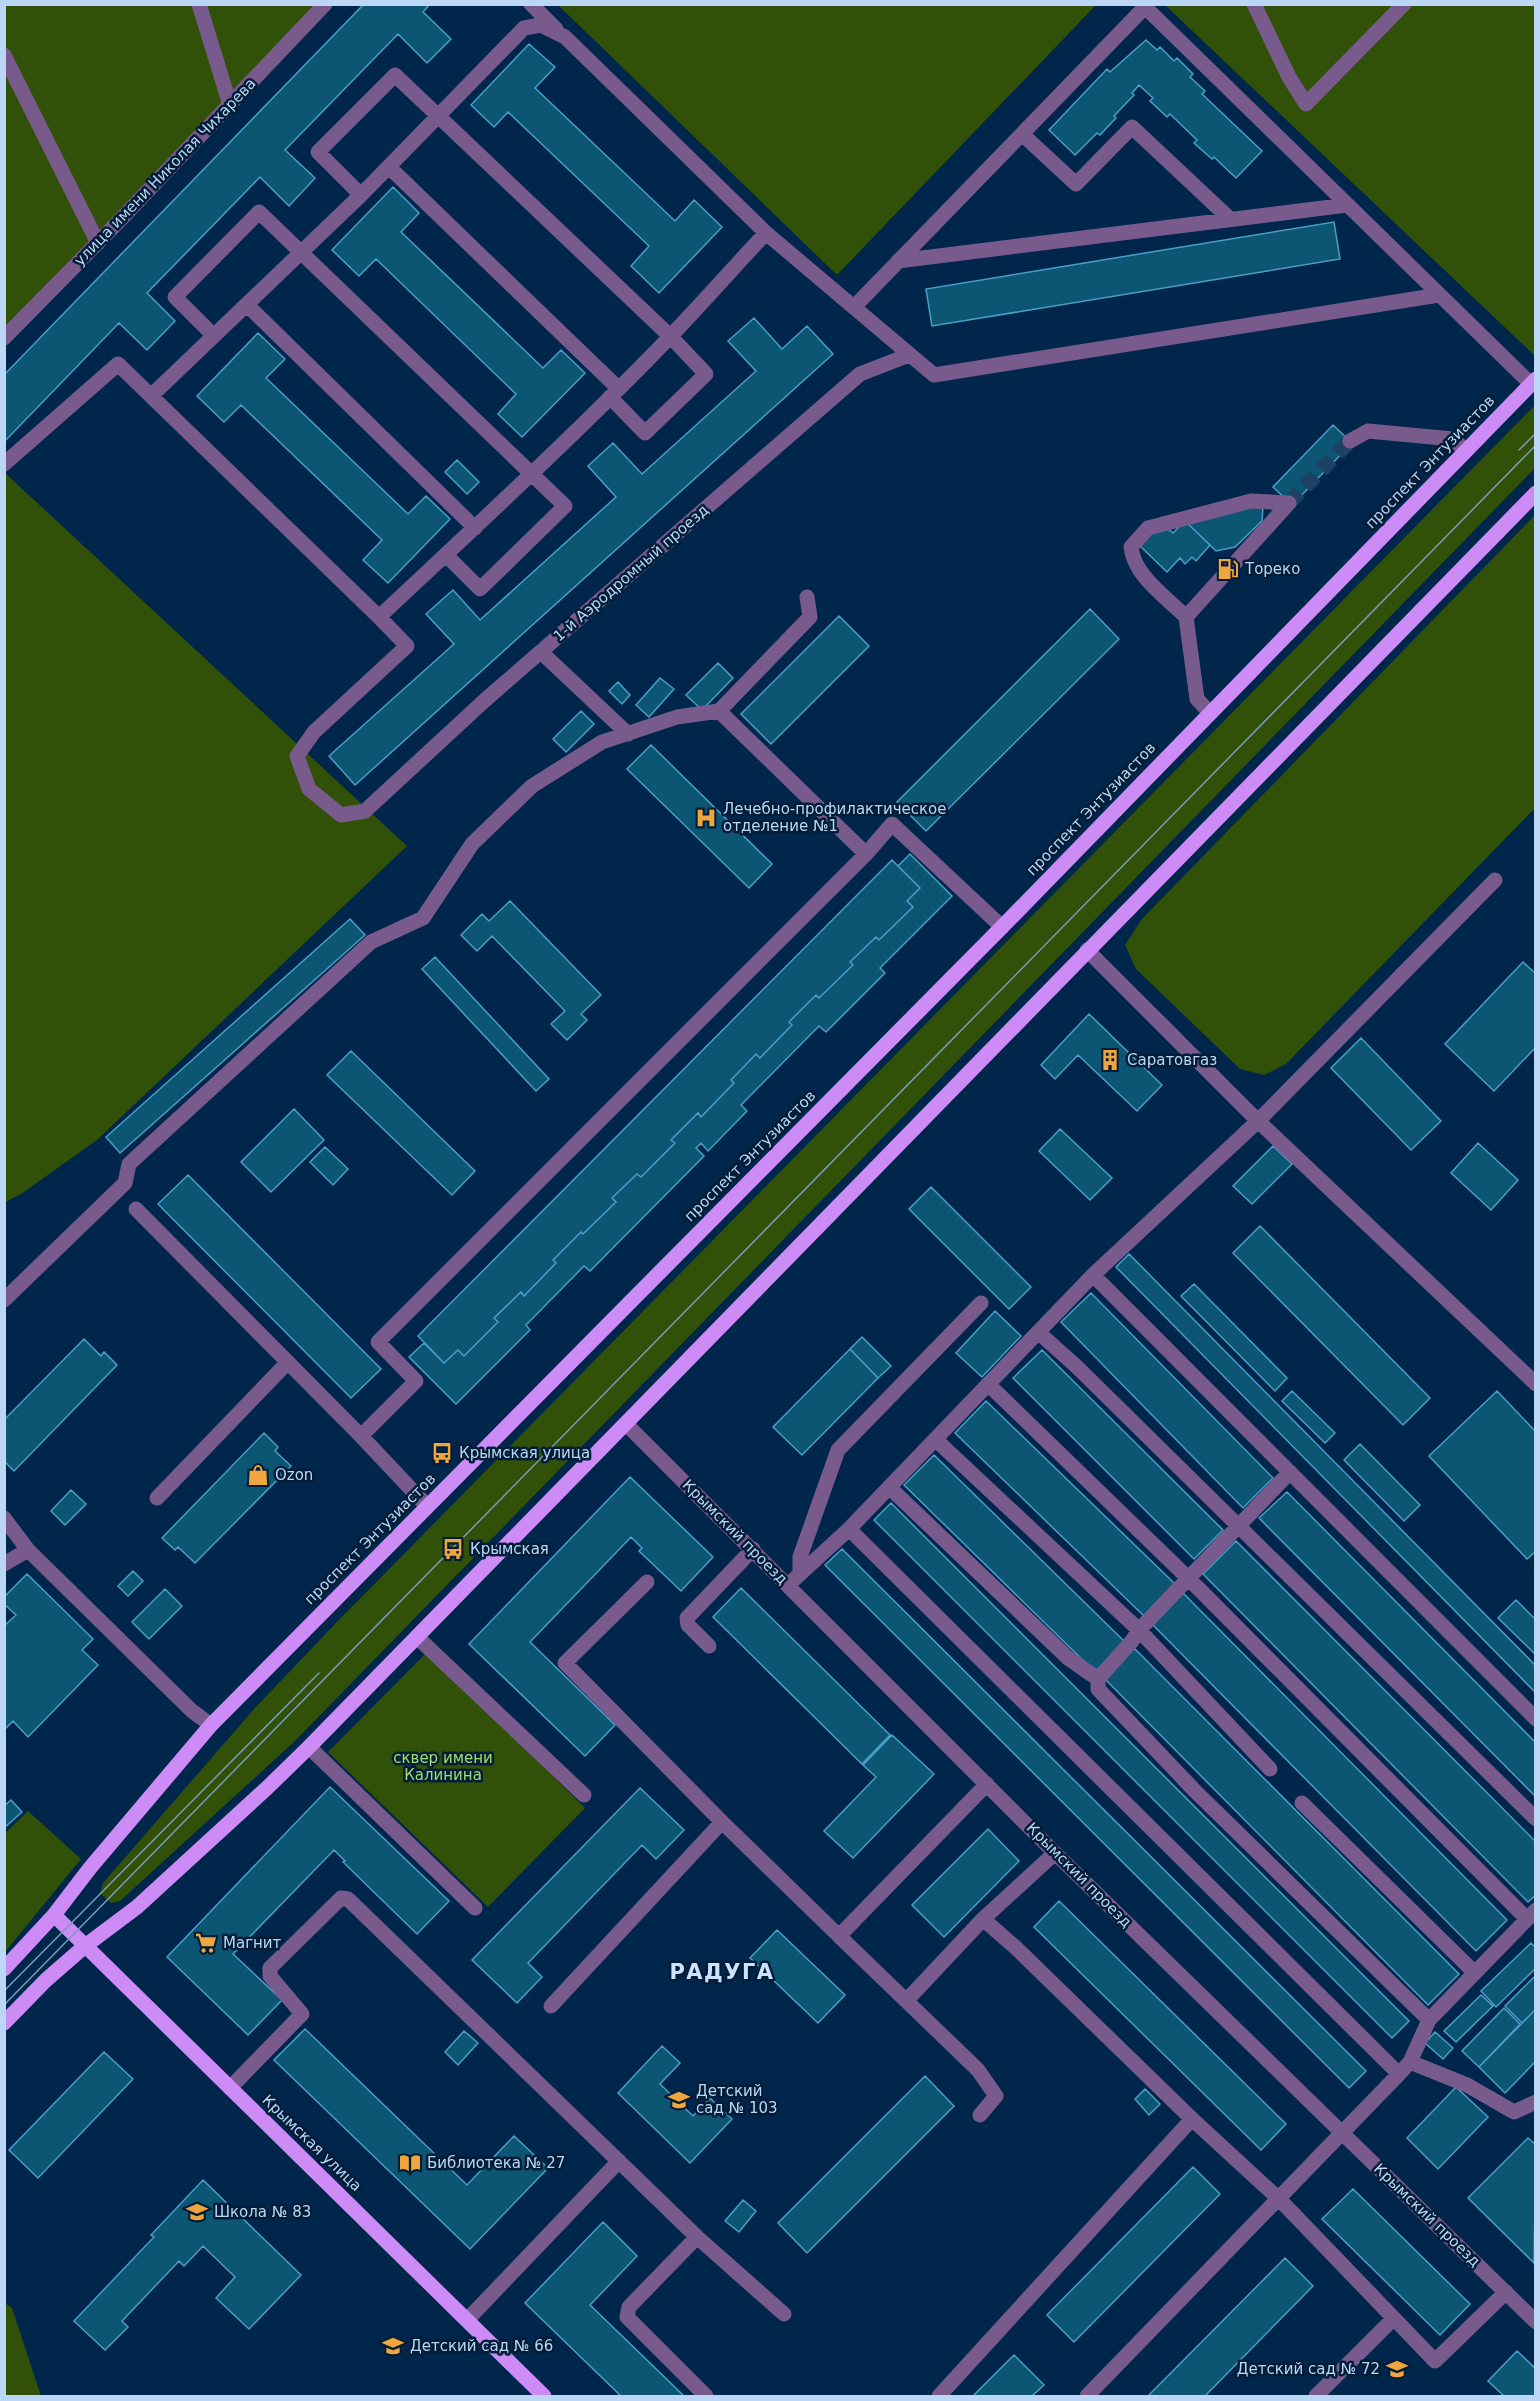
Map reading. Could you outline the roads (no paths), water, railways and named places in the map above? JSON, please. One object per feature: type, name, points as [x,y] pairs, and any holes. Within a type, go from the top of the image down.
[{"type":"main road","name":"проспект Энтузиастов","points":[[4,1970],[54,1915],[90,1868],[211,1725],[1002,927],[1533,382]]},
{"type":"main road","points":[[4,2022],[46,1980],[85,1946],[137,1907],[268,1787],[1536,494]]},
{"type":"main road","name":"Крымская улица","points":[[54,1915],[544,2397]]},
{"type":"street","points":[[199,4],[230,105]]},
{"type":"street","name":"улица имени Николая Чихарева","points":[[4,338],[98,243],[325,4]]},
{"type":"street","points":[[531,4],[766,233],[934,375],[1439,295]]},
{"type":"street","points":[[1254,4],[1289,77],[1306,104],[1404,4]]},
{"type":"street","points":[[854,308],[1145,7],[1439,295],[1533,382]]},
{"type":"street","points":[[151,396],[361,195],[524,28],[541,25],[565,37]]},
{"type":"street","points":[[4,55],[98,243]]},
{"type":"street","points":[[361,195],[318,152],[395,75],[670,336],[706,374],[645,433],[614,393],[389,167]]},
{"type":"street","points":[[1022,134],[1076,184],[1132,127],[1230,219]]},
{"type":"street","points":[[898,261],[1347,205]]},
{"type":"street","points":[[214,336],[175,297],[259,212],[565,506],[480,589],[446,555]]},
{"type":"street","points":[[4,465],[118,364],[379,618],[614,393],[766,233]]},
{"type":"street","points":[[247,305],[475,528]]},
{"type":"street","name":"1-й Аэродромный проезд","points":[[379,618],[407,646],[314,732],[297,756],[309,789],[341,815],[365,811],[541,652],[860,374],[909,355]]},
{"type":"street","points":[[1350,441],[1368,431],[1453,438],[1466,451]]},
{"type":"street","points":[[1186,617],[1289,503],[1251,501],[1148,528],[1131,547],[1132,558],[1139,571],[1186,617],[1197,699],[1210,712]]},
{"type":"street","points":[[4,1300],[125,1183],[129,1164],[371,942],[423,918],[472,844],[532,786],[602,742],[676,717],[719,711],[810,617],[807,597]]},
{"type":"street","points":[[541,652],[628,734]]},
{"type":"street","points":[[719,711],[866,854]]},
{"type":"street","points":[[361,1436],[416,1381],[378,1342],[866,854],[892,824],[1002,927]]},
{"type":"street","points":[[788,1585],[849,1529],[1093,1275],[1258,1121],[1495,880]]},
{"type":"street","points":[[1087,950],[1258,1121],[1536,1383]]},
{"type":"street","points":[[135,1209],[361,1436],[427,1506]]},
{"type":"street","points":[[1093,1275],[1536,1719]]},
{"type":"street","points":[[800,1574],[801,1557],[838,1450],[981,1303]]},
{"type":"street","points":[[1038,1332],[1076,1366],[1536,1818]]},
{"type":"street","points":[[157,1498],[288,1362]]},
{"type":"street","points":[[988,1384],[1531,1915],[1429,2020],[1405,2068],[1280,2200],[1087,2397]]},
{"type":"street","name":"Крымский проезд","points":[[626,1424],[1055,1853],[1536,2322]]},
{"type":"street","points":[[935,1439],[1139,1630],[1270,1769]]},
{"type":"street","points":[[1290,1472],[1139,1630],[1098,1679],[1098,1689],[1195,1791],[1429,2020]]},
{"type":"street","points":[[889,1487],[1068,1658],[1098,1679]]},
{"type":"street","points":[[4,1518],[28,1550],[192,1711],[211,1725]]},
{"type":"street","points":[[849,1529],[1405,2068],[1467,2085],[1514,2112],[1536,2102]]},
{"type":"street","points":[[709,1646],[688,1626],[687,1618],[753,1549]]},
{"type":"street","points":[[4,1563],[28,1550]]},
{"type":"street","points":[[647,1582],[565,1663],[722,1822],[978,2070],[996,2096],[980,2115]]},
{"type":"street","points":[[417,1637],[584,1796]]},
{"type":"street","points":[[309,1746],[475,1908]]},
{"type":"street","points":[[839,1936],[987,1784]]},
{"type":"street","points":[[1302,1803],[1475,1973]]},
{"type":"street","points":[[550,2006],[722,1822]]},
{"type":"street","points":[[907,2000],[983,1919],[1055,1853]]},
{"type":"street","points":[[231,2088],[302,2014],[270,1976],[270,1968],[341,1899],[348,1899],[698,2237],[784,2314]]},
{"type":"street","points":[[983,1919],[1280,2200],[1435,2361],[1506,2292]]},
{"type":"street","points":[[939,2397],[1192,2119]]},
{"type":"street","points":[[467,2320],[620,2162]]},
{"type":"street","points":[[698,2237],[629,2307],[627,2317],[706,2397]]},
{"type":"street","points":[[1316,2397],[1393,2319]]},
{"type":"tunnel","points":[[1289,503],[1350,441]]},
{"type":"tram line","points":[[1519,450],[1536,433]]},
{"type":"tram line","points":[[4,2005],[1536,445]]},
{"type":"tram line","points":[[4,1991],[319,1673]]},
{"type":"place","name":"Тореко","points":[[1228,569]]},
{"type":"place","name":"Лечебно-профилактическое отделение №1","points":[[706,818]]},
{"type":"place","name":"Саратовгаз","points":[[1110,1060]]},
{"type":"place","name":"Крымская улица","points":[[442,1453]]},
{"type":"place","name":"Ozon","points":[[258,1475]]},
{"type":"place","name":"Крымская","points":[[453,1549]]},
{"type":"place","name":"Магнит","points":[[206,1943]]},
{"type":"place","name":"Детский сад № 103","points":[[679,2100]]},
{"type":"place","name":"Библиотека № 27","points":[[410,2163]]},
{"type":"place","name":"Школа № 83","points":[[197,2212]]},
{"type":"place","name":"Детский сад № 66","points":[[393,2346]]},
{"type":"place","name":"Детский сад № 72","points":[[1397,2369]]},
{"type":"district","name":"РАДУГА","points":[[722,1972]]},
{"type":"park label","name":"сквер имени Калинина","points":[[443,1766]]}]
